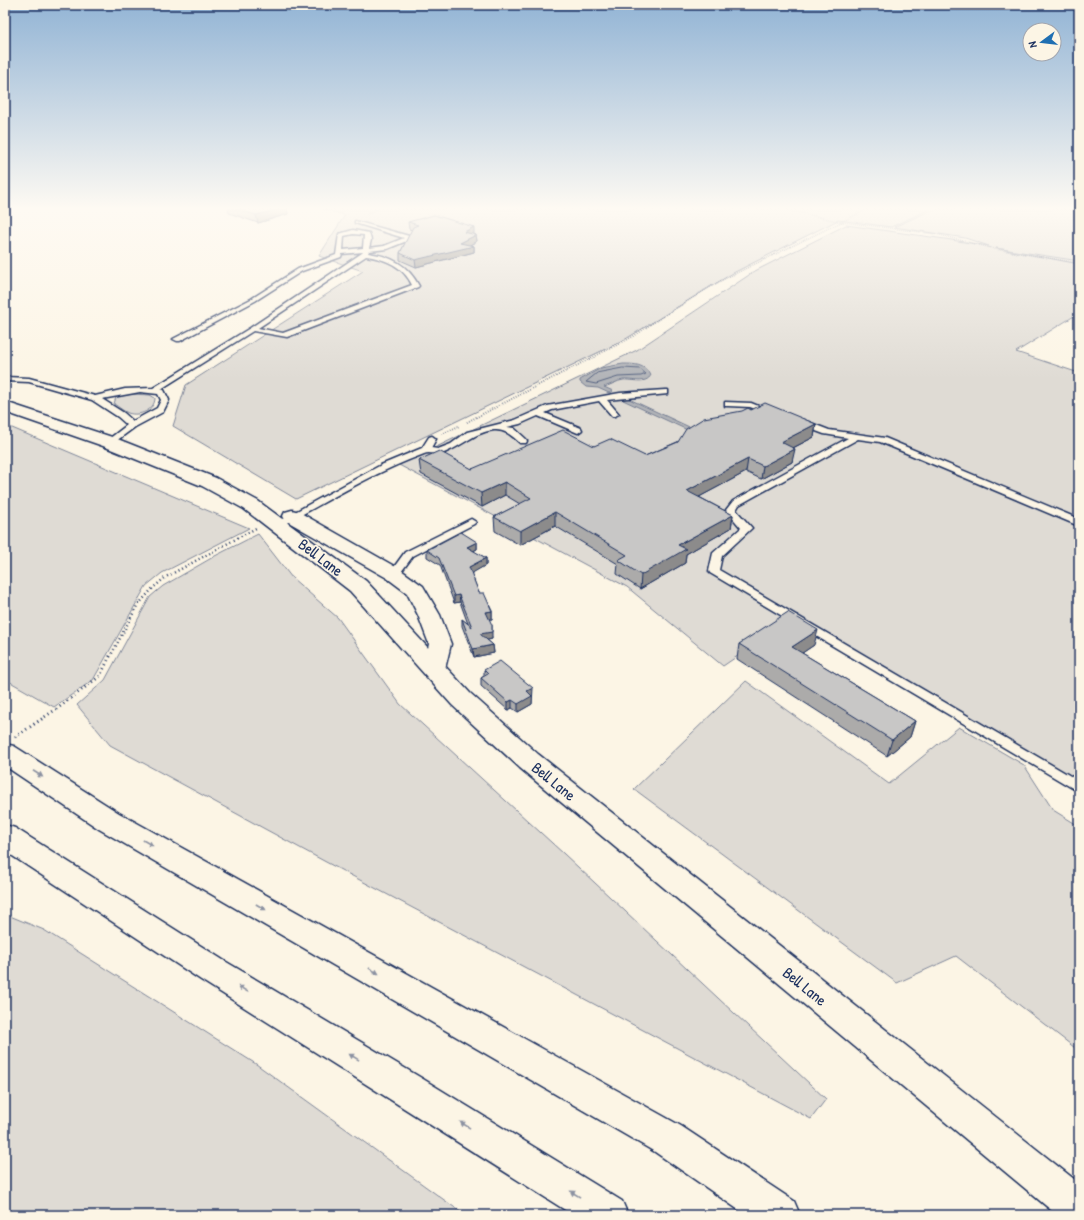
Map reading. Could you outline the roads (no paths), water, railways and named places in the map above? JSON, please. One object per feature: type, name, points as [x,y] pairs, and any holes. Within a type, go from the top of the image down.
[{"type":"main road","name":"Bell Lane","points":[[5,407],[109,442],[209,482],[251,505],[276,523],[358,586],[461,699],[529,761],[1079,1208]]},
{"type":"main road","points":[[8,746],[109,821],[668,1139],[780,1215]]},
{"type":"main road","points":[[5,836],[212,970],[410,1091],[608,1215]]},
{"type":"street","points":[[276,523],[394,574],[416,590],[429,615],[440,644],[434,669]]},
{"type":"lane","points":[[177,339],[253,300],[300,270],[311,266]]},
{"type":"lane","points":[[155,390],[252,329],[345,266]]},
{"type":"lane","points":[[252,329],[284,335],[416,286],[410,272],[401,266]]},
{"type":"lane","points":[[5,379],[29,380],[95,398],[121,415],[132,425]]},
{"type":"lane","points":[[95,398],[141,389],[155,390],[161,392],[164,396],[165,400],[160,410],[148,418],[132,425],[109,442]]},
{"type":"lane","points":[[276,523],[384,467],[425,450],[439,452],[454,446],[470,434],[517,422],[550,408],[620,395],[665,392]]},
{"type":"lane","points":[[601,398],[615,414]]},
{"type":"lane","points":[[728,404],[752,405],[779,415]]},
{"type":"lane","points":[[538,413],[578,430]]},
{"type":"lane","points":[[793,420],[827,432],[882,440],[1079,523]]},
{"type":"lane","points":[[494,427],[511,430],[523,441]]},
{"type":"lane","points":[[857,436],[736,503],[731,510],[747,528],[717,556],[714,571],[1079,787]]},
{"type":"lane","points":[[425,450],[432,439]]},
{"type":"lane","points":[[394,574],[410,554],[471,522]]},
{"type":"water","points":[[623,364],[642,367],[651,375],[646,380],[623,380],[604,387],[613,391],[609,393],[598,388],[586,387],[580,382],[580,380],[601,368]]},
{"type":"water","points":[[627,398],[700,432],[696,434],[623,400]]}]
